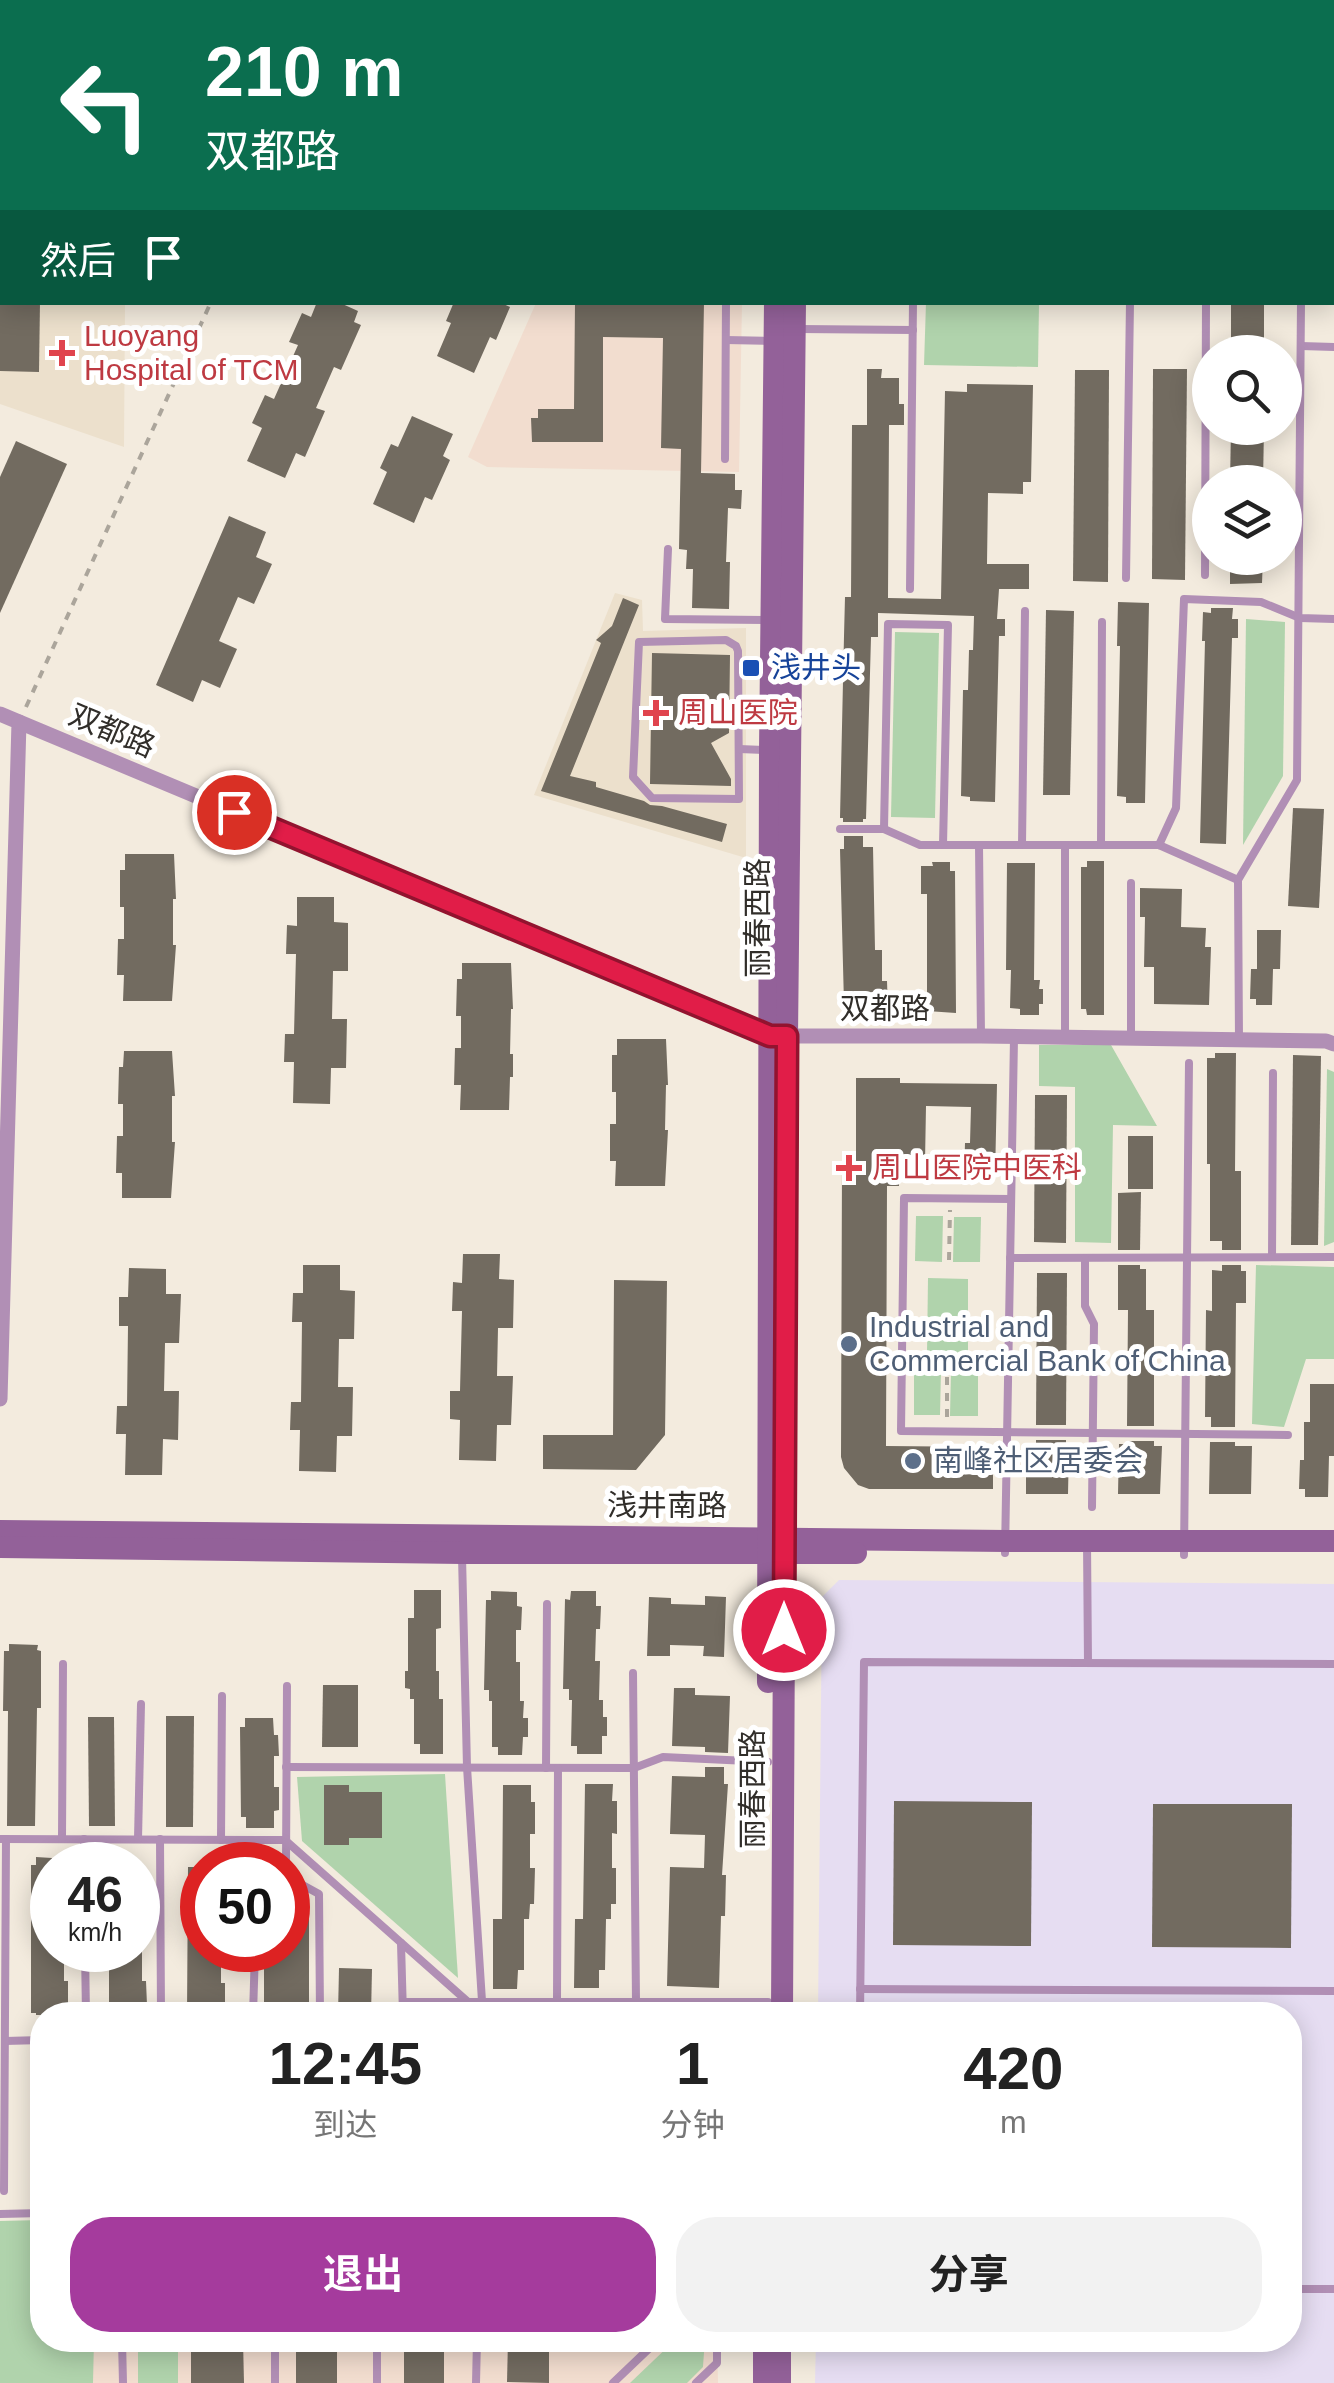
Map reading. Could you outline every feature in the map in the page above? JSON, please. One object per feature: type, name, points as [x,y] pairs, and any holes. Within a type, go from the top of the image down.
[{"type":"main road","name":"丽春西路","points":[[772,2002],[781,333],[775,305]]},
{"type":"main road","name":"丽春西路","points":[[778,1036],[770,620],[781,333],[793,305]]},
{"type":"main road","name":"浅井南路","points":[[0,1531],[462,1544]]},
{"type":"main road","name":"浅井南路","points":[[1184,1548],[1334,1541]]},
{"type":"main road","name":"丽春西路","points":[[772,2002],[768,1762],[777,1545]]},
{"type":"main road","name":"浅井南路","points":[[0,1546],[1087,1547],[1334,1556]]},
{"type":"main road","points":[[764,2352],[764,2383]]},
{"type":"main road","points":[[780,2352],[780,2383]]},
{"type":"street","name":"双都路","points":[[0,714],[778,1036],[1014,1036],[1334,1044]]},
{"type":"street","points":[[0,1399],[19,722]]},
{"type":"lane","points":[[725,460],[726,305]]},
{"type":"lane","points":[[910,590],[913,305]]},
{"type":"lane","points":[[1126,578],[1130,305]]},
{"type":"lane","points":[[1205,465],[1206,305]]},
{"type":"lane","points":[[1301,335],[1302,305]]},
{"type":"lane","points":[[726,340],[781,333],[913,330]]},
{"type":"lane","points":[[1302,346],[1334,347]]},
{"type":"lane","points":[[1239,1040],[1238,880],[1297,780],[1301,445]]},
{"type":"lane","points":[[668,548],[665,618],[770,620]]},
{"type":"lane","points":[[1159,845],[1176,808],[1184,599],[1261,602],[1300,618],[1334,620]]},
{"type":"lane","points":[[1022,845],[1025,611]]},
{"type":"lane","points":[[1101,845],[1102,622]]},
{"type":"lane","points":[[884,829],[888,624],[948,625],[943,845]]},
{"type":"lane","points":[[726,640],[736,646],[738,749],[739,799],[652,798],[633,777],[639,642],[726,640]]},
{"type":"lane","points":[[738,749],[770,750]]},
{"type":"lane","points":[[840,829],[884,829],[920,845],[1159,845],[1238,880]]},
{"type":"lane","points":[[979,845],[981,1036]]},
{"type":"lane","points":[[1065,845],[1065,1037]]},
{"type":"lane","points":[[1131,883],[1131,1038]]},
{"type":"lane","points":[[1006,1547],[1014,1036]]},
{"type":"lane","points":[[1184,1548],[1190,1062]]},
{"type":"lane","points":[[1272,1257],[1273,1073]]},
{"type":"lane","points":[[1011,1199],[904,1198],[900,1431],[1288,1435]]},
{"type":"lane","points":[[1010,1258],[1334,1257]]},
{"type":"lane","points":[[1085,1258],[1085,1306],[1094,1324],[1092,1507]]},
{"type":"lane","points":[[462,1544],[467,1768],[482,2001]]},
{"type":"lane","points":[[1087,1547],[1088,1663]]},
{"type":"lane","points":[[546,1604],[546,1768]]},
{"type":"lane","points":[[860,2002],[864,1662],[1334,1664]]},
{"type":"lane","points":[[62,1839],[64,1664]]},
{"type":"lane","points":[[633,1672],[636,2001]]},
{"type":"lane","points":[[286,1840],[287,1686]]},
{"type":"lane","points":[[221,1840],[222,1696]]},
{"type":"lane","points":[[138,1839],[141,1704]]},
{"type":"lane","points":[[286,1767],[634,1768],[663,1757],[768,1762]]},
{"type":"lane","points":[[557,2001],[558,1768]]},
{"type":"lane","points":[[4,2192],[3,1839],[286,1840],[467,2001]]},
{"type":"lane","points":[[160,1839],[161,2002]]},
{"type":"lane","points":[[310,1889],[320,1894],[320,2002]]},
{"type":"lane","points":[[401,1943],[402,2002],[675,2002]]},
{"type":"lane","points":[[85,1972],[86,2002]]},
{"type":"lane","points":[[253,2002],[254,1972]]},
{"type":"lane","points":[[860,1989],[1334,1991]]},
{"type":"lane","points":[[5,2040],[30,2040]]},
{"type":"lane","points":[[0,2214],[30,2213]]},
{"type":"lane","points":[[1302,2289],[1334,2290]]},
{"type":"lane","points":[[122,2352],[122,2383]]},
{"type":"lane","points":[[275,2352],[275,2383]]},
{"type":"lane","points":[[377,2352],[377,2383]]},
{"type":"lane","points":[[476,2383],[477,2352]]},
{"type":"lane","points":[[613,2383],[645,2352]]},
{"type":"lane","points":[[696,2383],[717,2362],[717,2352]]},
{"type":"path","points":[[19,722],[210,305]]},
{"type":"path","points":[[949,1260],[950,1199]]},
{"type":"path","points":[[947,1369],[947,1432]]},
{"type":"shaded area","name":"Luoyang Hospital of TCM","points":[[0,305],[125,305],[124,447],[0,404]]},
{"type":"shaded area","points":[[535,305],[742,305],[739,472],[487,467],[468,457]]},
{"type":"shaded area","name":"周山医院","points":[[615,593],[642,600],[643,631],[746,628],[746,858],[534,795]]},
{"type":"shaded area","points":[[839,1580],[1334,1584],[1334,2383],[815,2383],[816,2352],[1302,2352],[1302,2002],[818,2002],[822,1597]]},
{"type":"shaded area","points":[[0,2224],[30,2307],[30,2352],[717,2352],[718,2383],[0,2383]]},
{"type":"green space","points":[[926,305],[1039,305],[1038,367],[924,365]]},
{"type":"green space","points":[[1246,619],[1285,622],[1283,776],[1243,845]]},
{"type":"green space","points":[[895,632],[939,633],[935,818],[891,817]]},
{"type":"green space","points":[[1039,1045],[1111,1045],[1157,1126],[1113,1125],[1111,1243],[1075,1242],[1075,1087],[1039,1086]]},
{"type":"green space","points":[[1327,1069],[1334,1072],[1334,1242],[1324,1246]]},
{"type":"green space","points":[[916,1216],[943,1216],[942,1262],[915,1261]]},
{"type":"green space","points":[[954,1217],[981,1217],[980,1262],[953,1262]]},
{"type":"green space","points":[[1256,1265],[1334,1267],[1334,1359],[1306,1359],[1284,1427],[1252,1424]]},
{"type":"green space","points":[[928,1278],[968,1279],[968,1354],[927,1354]]},
{"type":"green space","points":[[914,1370],[941,1370],[940,1415],[914,1415]]},
{"type":"green space","points":[[951,1371],[978,1371],[978,1416],[950,1416]]},
{"type":"green space","points":[[445,1774],[458,1978],[310,1848],[310,1842],[302,1841],[297,1777]]},
{"type":"green space","points":[[30,2220],[30,2352],[94,2352],[93,2383],[0,2383],[0,2221]]},
{"type":"green space","points":[[138,2352],[178,2352],[178,2383],[138,2383]]},
{"type":"green space","points":[[662,2352],[704,2352],[703,2367],[687,2383],[630,2383]]},
{"type":"building","points":[[0,305],[40,305],[39,372],[0,371]]},
{"type":"building","points":[[316,305],[345,305],[358,311],[354,322],[361,325],[341,370],[334,367],[316,408],[325,411],[305,457],[296,453],[285,478],[247,461],[262,428],[252,423],[265,395],[274,399],[298,345],[289,342],[302,313],[311,317]]},
{"type":"building","points":[[453,305],[510,307],[496,340],[490,337],[474,373],[437,356],[451,323],[446,321]]},
{"type":"building","points":[[575,305],[704,305],[701,473],[735,474],[735,490],[742,490],[741,509],[728,508],[729,609],[692,608],[693,569],[686,569],[687,550],[679,549],[681,449],[661,448],[663,338],[603,337],[603,442],[532,442],[531,418],[538,418],[538,409],[574,409]]},
{"type":"building","points":[[1231,305],[1264,305],[1264,335],[1231,335]]},
{"type":"building","points":[[867,369],[882,369],[881,378],[899,378],[899,404],[904,404],[904,425],[889,425],[888,598],[941,599],[945,391],[967,392],[967,384],[1033,385],[1031,482],[1023,482],[1023,494],[988,493],[987,564],[1029,564],[1029,589],[999,589],[997,619],[1005,619],[1005,636],[999,636],[995,802],[970,801],[970,797],[961,796],[963,690],[968,690],[974,616],[878,613],[878,637],[871,637],[866,819],[843,822],[840,818],[844,636],[845,597],[851,597],[852,425],[867,425]]},
{"type":"building","points":[[1153,369],[1187,369],[1185,580],[1152,579]]},
{"type":"building","points":[[1075,370],[1109,370],[1108,582],[1073,581]]},
{"type":"building","points":[[412,416],[453,434],[443,456],[450,460],[432,500],[425,497],[414,523],[373,504],[387,472],[380,468],[391,444],[398,447]]},
{"type":"building","points":[[16,441],[67,464],[0,613],[0,477]]},
{"type":"building","points":[[1231,445],[1264,445],[1263,465],[1230,465]]},
{"type":"building","points":[[229,516],[266,532],[256,557],[272,564],[254,604],[238,597],[219,641],[237,649],[220,688],[202,680],[193,702],[156,685]]},
{"type":"building","points":[[1230,575],[1262,575],[1262,583],[1230,584]]},
{"type":"building","points":[[623,598],[639,605],[570,776],[596,782],[596,787],[650,805],[727,824],[722,842],[541,791],[601,643],[596,640],[612,626]]},
{"type":"building","points":[[1118,602],[1149,603],[1145,803],[1126,803],[1126,797],[1117,796]]},
{"type":"building","points":[[1211,608],[1233,608],[1232,619],[1238,619],[1238,638],[1232,638],[1226,844],[1200,843],[1203,612],[1211,613]]},
{"type":"building","points":[[1046,610],[1074,611],[1070,795],[1043,795]]},
{"type":"building","points":[[652,653],[730,655],[729,733],[711,743],[731,786],[650,784]]},
{"type":"building","points":[[1293,808],[1324,809],[1319,908],[1288,906]]},
{"type":"building","points":[[844,836],[863,836],[863,847],[873,847],[875,950],[882,950],[888,1012],[850,1013],[850,1004],[844,1004],[840,849],[844,849]]},
{"type":"building","points":[[125,854],[174,854],[176,945],[172,1001],[123,1001],[124,975],[117,975],[118,939],[124,939],[120,870],[125,870]]},
{"type":"building","points":[[1087,861],[1104,861],[1104,1015],[1087,1015],[1086,1009],[1081,1009],[1081,867],[1087,867]]},
{"type":"building","points":[[932,862],[950,862],[950,871],[955,871],[956,1013],[927,1011],[927,894],[921,894],[921,866],[933,866]]},
{"type":"building","points":[[1007,863],[1035,863],[1034,980],[1040,980],[1039,989],[1043,989],[1039,1015],[1020,1015],[1020,1009],[1010,1008],[1011,970],[1006,970]]},
{"type":"building","points":[[1140,888],[1182,889],[1181,927],[1206,928],[1205,947],[1211,947],[1209,1005],[1154,1004],[1154,967],[1144,967],[1145,917],[1140,917]]},
{"type":"building","points":[[297,897],[334,897],[334,922],[348,923],[348,971],[333,971],[332,1019],[347,1019],[346,1068],[331,1068],[330,1104],[293,1103],[294,1062],[284,1062],[285,1034],[294,1034],[296,954],[286,954],[287,925],[297,926]]},
{"type":"building","points":[[1257,930],[1281,930],[1280,969],[1273,969],[1272,1005],[1256,1005],[1256,999],[1250,999],[1251,969],[1257,969]]},
{"type":"building","points":[[462,963],[511,963],[513,1077],[509,1110],[460,1110],[461,1085],[454,1085],[455,1048],[461,1048],[461,1016],[456,1016],[457,979],[462,979]]},
{"type":"building","points":[[617,1039],[666,1039],[665,1186],[615,1186],[616,1161],[610,1161],[610,1124],[616,1124],[612,1055],[617,1055]]},
{"type":"building","points":[[124,1051],[172,1051],[175,1142],[171,1198],[122,1198],[122,1173],[116,1173],[117,1136],[123,1136],[123,1104],[118,1104],[119,1067],[123,1067]]},
{"type":"building","points":[[1215,1053],[1236,1053],[1235,1171],[1241,1171],[1241,1250],[1222,1250],[1222,1241],[1210,1241],[1207,1058],[1215,1058]]},
{"type":"building","points":[[1293,1055],[1321,1056],[1318,1245],[1291,1245]]},
{"type":"building","points":[[856,1078],[900,1078],[900,1083],[997,1084],[995,1178],[964,1178],[971,1107],[926,1106],[925,1162],[899,1161],[899,1186],[887,1186],[886,1446],[993,1447],[993,1489],[869,1489],[858,1485],[844,1468],[842,1163],[856,1163]]},
{"type":"building","points":[[1035,1095],[1067,1095],[1066,1243],[1034,1242]]},
{"type":"building","points":[[1128,1136],[1153,1136],[1153,1189],[1128,1189]]},
{"type":"building","points":[[1141,1192],[1140,1250],[1118,1250],[1118,1193]]},
{"type":"building","points":[[463,1254],[500,1254],[499,1279],[514,1280],[513,1328],[498,1328],[497,1376],[513,1376],[511,1425],[497,1425],[496,1461],[459,1460],[460,1420],[450,1419],[450,1391],[460,1391],[462,1311],[452,1311],[453,1282],[462,1283]]},
{"type":"building","points":[[303,1265],[340,1265],[340,1290],[355,1291],[354,1339],[339,1339],[338,1387],[353,1387],[352,1436],[337,1436],[336,1472],[299,1471],[300,1430],[290,1430],[291,1402],[301,1402],[302,1322],[292,1322],[293,1293],[303,1293]]},
{"type":"building","points":[[1118,1265],[1140,1265],[1140,1269],[1146,1269],[1146,1310],[1154,1310],[1154,1426],[1127,1426],[1128,1310],[1118,1310]]},
{"type":"building","points":[[1222,1265],[1241,1265],[1241,1271],[1246,1271],[1246,1303],[1236,1303],[1235,1427],[1211,1427],[1211,1417],[1205,1417],[1206,1310],[1212,1311],[1212,1270],[1222,1271]]},
{"type":"building","points":[[129,1268],[166,1269],[166,1294],[181,1294],[179,1343],[165,1343],[164,1391],[179,1391],[178,1440],[163,1439],[162,1475],[125,1475],[126,1434],[116,1434],[117,1406],[127,1406],[128,1326],[119,1326],[119,1297],[128,1297]]},
{"type":"building","points":[[1037,1273],[1067,1273],[1066,1425],[1036,1425]]},
{"type":"building","points":[[614,1280],[667,1281],[665,1435],[636,1470],[543,1469],[543,1435],[613,1435]]},
{"type":"building","points":[[1310,1384],[1334,1384],[1334,1456],[1329,1456],[1328,1497],[1305,1497],[1305,1489],[1299,1489],[1304,1422],[1310,1422]]},
{"type":"building","points":[[1036,1440],[1066,1440],[1068,1494],[1026,1494],[1026,1444],[1036,1444]]},
{"type":"building","points":[[1154,1441],[1154,1446],[1162,1446],[1160,1494],[1118,1494],[1119,1444]]},
{"type":"building","points":[[1210,1442],[1252,1446],[1251,1494],[1209,1494]]},
{"type":"building","points":[[414,1590],[441,1590],[436,1671],[439,1699],[443,1699],[443,1754],[420,1754],[420,1744],[414,1744],[414,1699],[410,1699],[410,1689],[405,1688],[405,1671],[408,1618],[414,1618]]},
{"type":"building","points":[[491,1591],[517,1592],[517,1606],[522,1607],[521,1630],[516,1630],[516,1662],[520,1662],[520,1701],[524,1701],[523,1718],[528,1718],[528,1737],[523,1737],[522,1755],[498,1755],[498,1747],[492,1747],[492,1701],[489,1690],[484,1690],[486,1600],[491,1600]]},
{"type":"building","points":[[571,1591],[596,1591],[596,1606],[601,1606],[595,1661],[600,1661],[599,1700],[603,1700],[603,1717],[607,1717],[602,1754],[577,1754],[577,1746],[571,1746],[572,1700],[569,1689],[563,1689],[565,1599],[570,1600]]},
{"type":"building","points":[[705,1596],[726,1597],[724,1657],[703,1656],[704,1646],[670,1645],[670,1656],[647,1656],[649,1597],[671,1598],[671,1604],[705,1605]]},
{"type":"building","points":[[9,1644],[38,1645],[37,1650],[41,1651],[35,1826],[7,1826],[8,1711],[3,1711],[4,1651],[9,1651]]},
{"type":"building","points":[[323,1685],[358,1685],[358,1747],[322,1747]]},
{"type":"building","points":[[674,1688],[695,1688],[695,1695],[730,1696],[728,1753],[705,1752],[705,1747],[672,1746]]},
{"type":"building","points":[[166,1716],[194,1716],[193,1827],[166,1827]]},
{"type":"building","points":[[88,1717],[114,1717],[115,1826],[89,1826]]},
{"type":"building","points":[[245,1718],[273,1718],[274,1735],[278,1735],[274,1787],[279,1787],[279,1810],[274,1811],[274,1828],[246,1828],[246,1817],[241,1817],[240,1727],[245,1727]]},
{"type":"building","points":[[705,1767],[724,1767],[724,1784],[728,1784],[719,1988],[667,1986],[670,1867],[704,1868],[705,1835],[670,1834],[672,1776],[705,1777]]},
{"type":"building","points":[[585,1784],[613,1784],[612,1801],[617,1801],[617,1834],[612,1833],[616,1904],[611,1904],[611,1919],[606,1919],[605,1970],[599,1970],[599,1988],[574,1988],[575,1919],[583,1919]]},
{"type":"building","points":[[324,1785],[349,1785],[349,1792],[382,1792],[382,1838],[349,1838],[349,1845],[324,1845]]},
{"type":"building","points":[[503,1785],[531,1785],[531,1802],[535,1802],[535,1834],[530,1834],[530,1868],[535,1868],[534,1904],[530,1904],[529,1919],[524,1919],[524,1970],[518,1970],[517,1989],[493,1989],[493,1919],[502,1919]]},
{"type":"building","points":[[894,1801],[1032,1802],[1031,1946],[893,1945]]},
{"type":"building","points":[[1153,1804],[1292,1804],[1291,1948],[1152,1947]]},
{"type":"building","points":[[339,1968],[372,1969],[371,2002],[338,2002]]},
{"type":"building","points":[[31,1972],[64,1972],[68,2002],[31,2002]]},
{"type":"building","points":[[109,1972],[142,1972],[147,2002],[109,2002]]},
{"type":"building","points":[[187,1972],[221,1972],[225,2002],[187,2002]]},
{"type":"building","points":[[264,1972],[309,1972],[309,2002],[264,2002]]},
{"type":"building","points":[[191,2352],[243,2352],[244,2383],[191,2383]]},
{"type":"building","points":[[296,2352],[337,2352],[337,2383],[296,2383]]},
{"type":"building","points":[[404,2352],[444,2352],[444,2383],[404,2383]]},
{"type":"building","points":[[508,2352],[549,2352],[549,2383],[507,2382]]},
{"type":"place","name":"Luoyang Hospital of TCM","points":[[62,353]]},
{"type":"place","name":"浅井头","points":[[751,668]]},
{"type":"place","name":"周山医院","points":[[656,713]]},
{"type":"place","name":"周山医院中医科","points":[[849,1168]]},
{"type":"place","name":"Industrial and Commercial Bank of China","points":[[849,1344]]},
{"type":"place","name":"南峰社区居委会","points":[[913,1461]]},
{"type":"route","points":[[234,812],[770,1036],[787,1036],[784,1630]]}]
